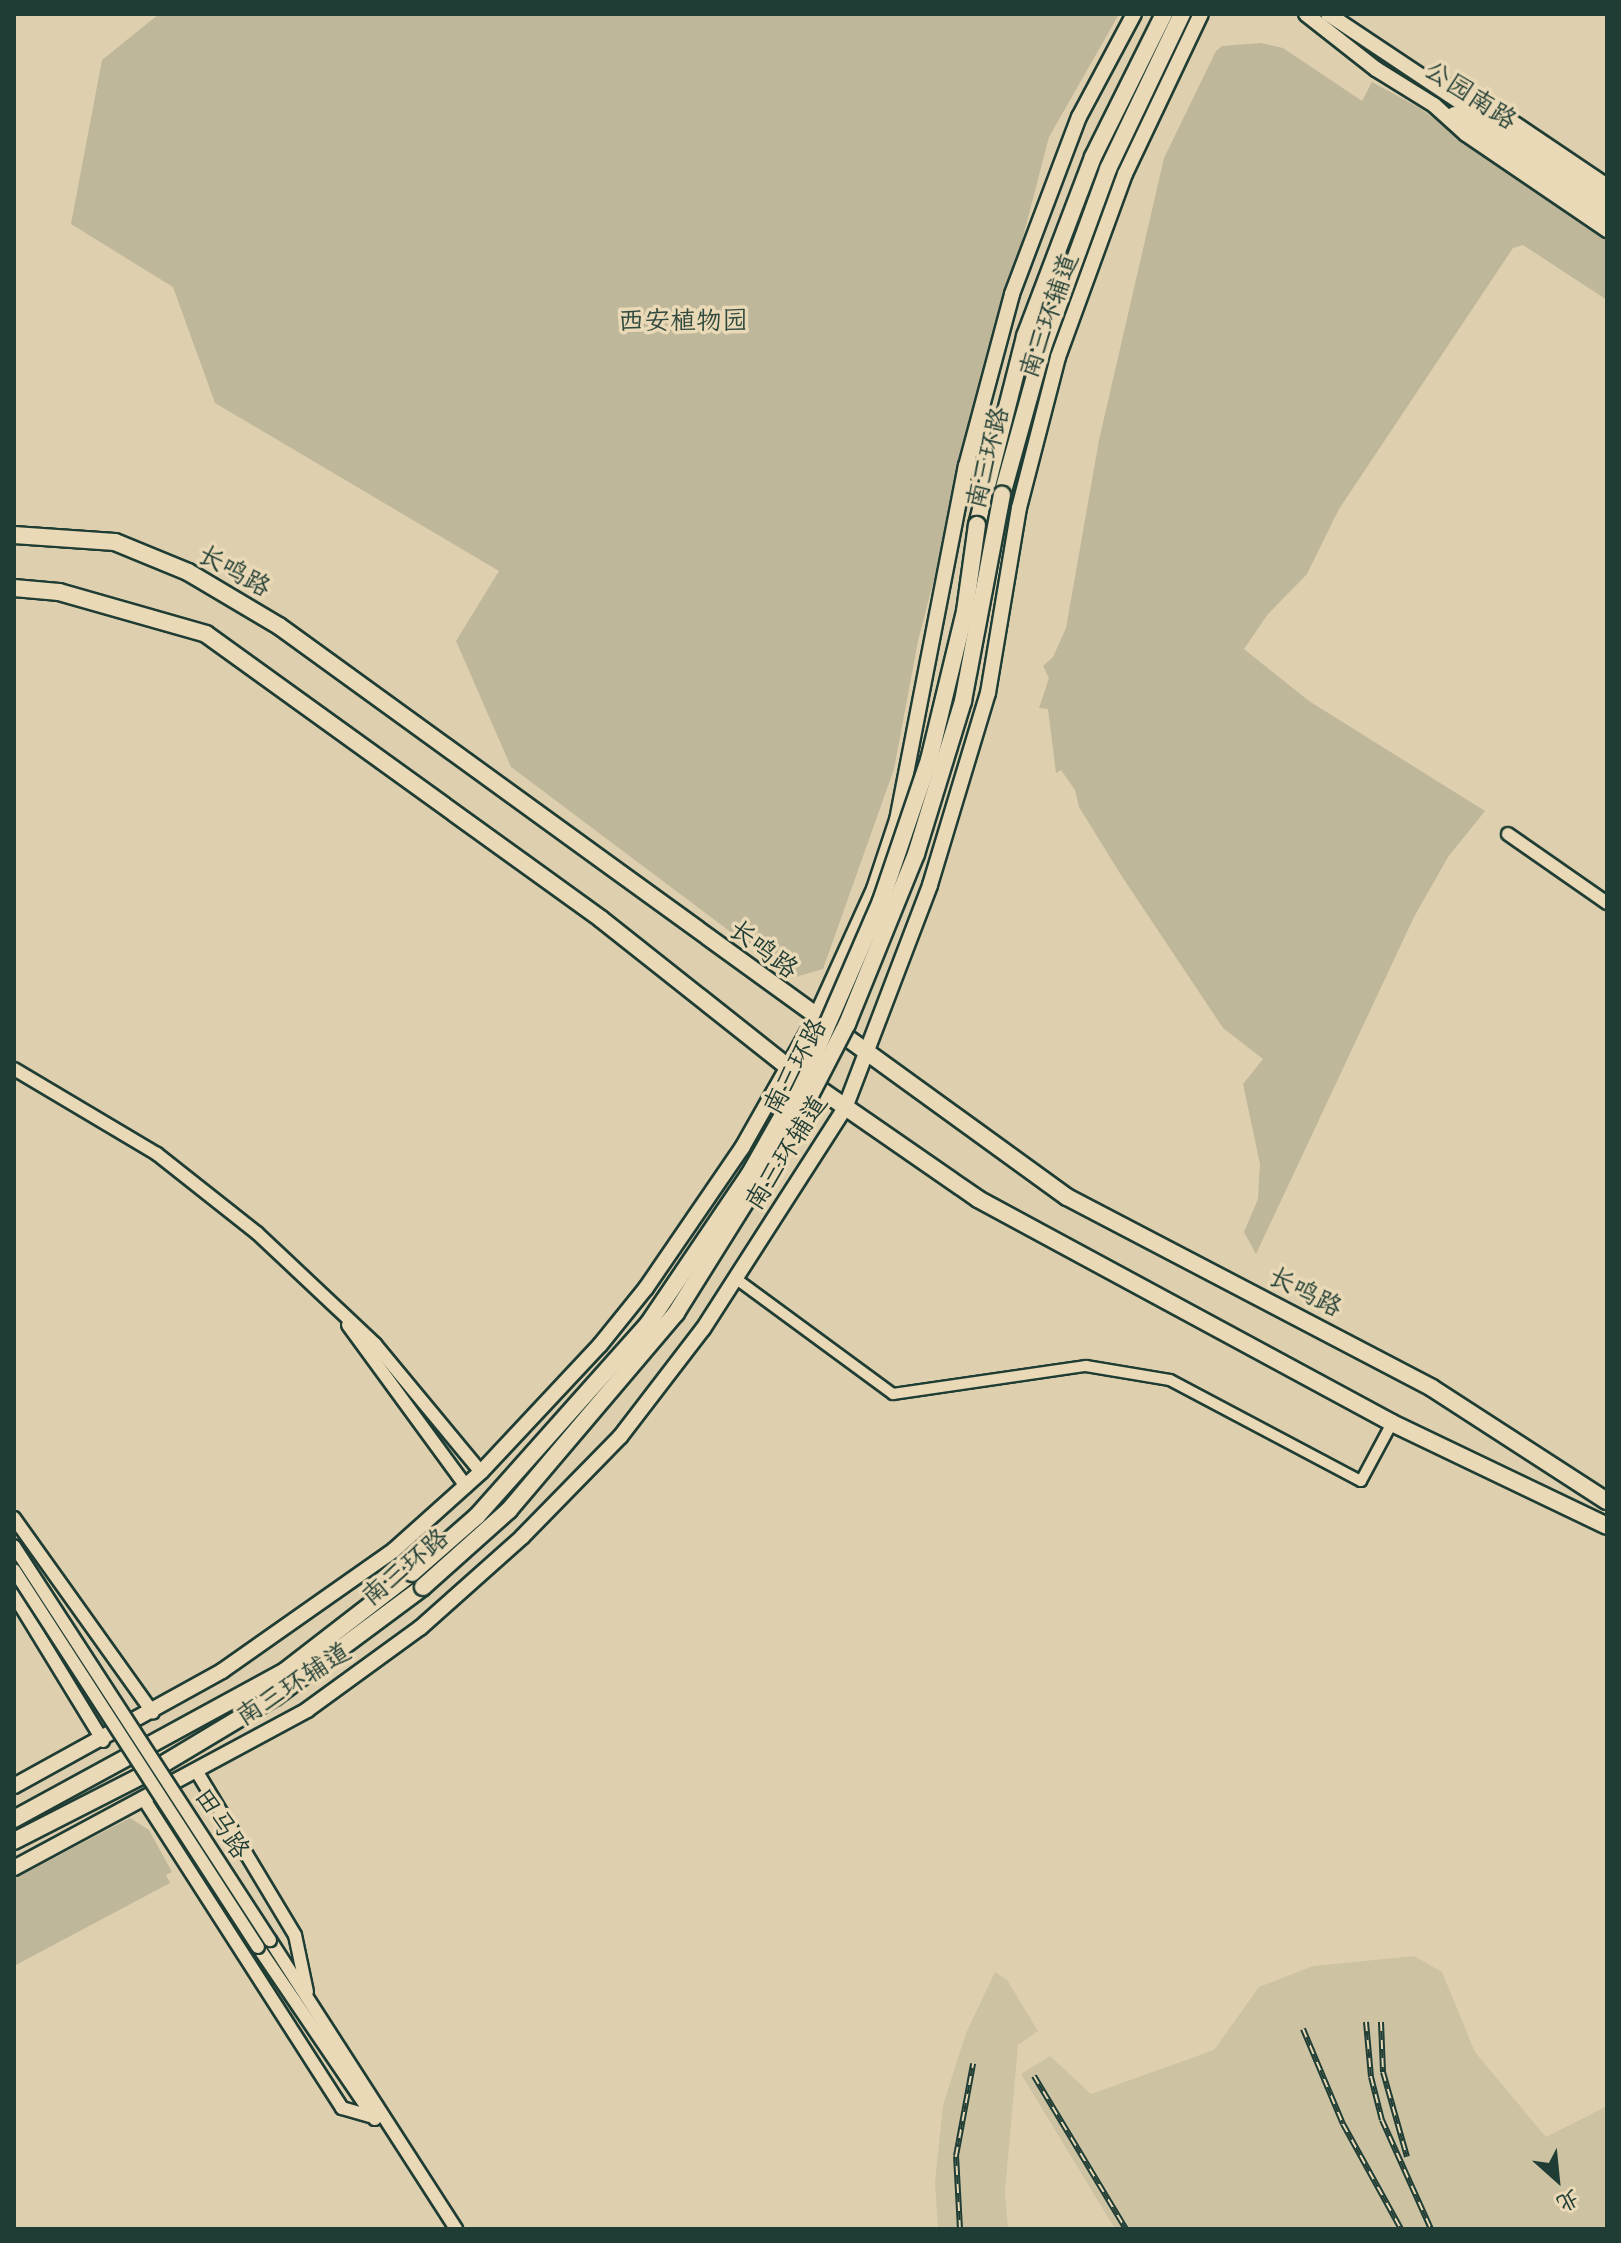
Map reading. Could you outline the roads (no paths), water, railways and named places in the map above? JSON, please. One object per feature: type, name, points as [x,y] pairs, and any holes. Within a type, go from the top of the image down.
[{"type":"main road","name":"南三环辅道","points":[[14,1786],[153,1713],[336,1595],[466,1486],[646,1288],[742,1148],[815,1019],[874,889],[897,820],[966,466],[1012,294],[1079,117],[1134,14]]},
{"type":"main road","name":"南三环路","points":[[14,1819],[285,1671],[412,1573],[477,1516],[648,1324],[749,1175],[805,1076],[881,901],[929,760],[965,611],[977,525],[1025,336],[1093,157],[1164,14]]},
{"type":"main road","name":"南三环路","points":[[14,1841],[155,1769],[275,1697],[423,1587],[509,1510],[676,1313],[802,1111],[847,1024],[916,854],[963,701],[1002,495],[1043,347],[1108,169],[1182,14]]},
{"type":"main road","name":"南三环辅道","points":[[14,1868],[145,1801],[307,1710],[420,1628],[522,1537],[620,1437],[735,1278],[845,1108],[869,1054],[930,885],[988,693],[1019,508],[1058,357],[1125,174],[1201,14]]},
{"type":"main road","name":"公园南路","points":[[1307,14],[1607,216]]},
{"type":"main road","points":[[1307,14],[1376,69],[1434,105],[1466,134],[1607,230]]},
{"type":"main road","name":"公园南路","points":[[1328,14],[1607,200]]},
{"type":"main road","points":[[1334,14],[1425,77],[1478,99],[1607,186]]},
{"type":"main road","name":"长鸣路","points":[[14,535],[115,542],[188,572],[279,626],[815,1019],[869,1054],[1067,1197],[1432,1388],[1607,1501]]},
{"type":"main road","points":[[14,588],[59,592],[206,634],[590,911],[789,1068],[1053,1243],[1392,1423],[1607,1526]]},
{"type":"street","points":[[1508,834],[1607,903]]},
{"type":"street","points":[[14,1069],[167,1162],[257,1233],[375,1344],[481,1472]]},
{"type":"street","points":[[735,1278],[893,1394],[1086,1366],[1170,1380],[1361,1481],[1392,1423]]},
{"type":"street","points":[[335,1306],[466,1486]]},
{"type":"street","points":[[14,1518],[153,1713]]},
{"type":"street","name":"田马路","points":[[14,1546],[370,2116],[388,2127]]},
{"type":"street","name":"田马路","points":[[14,1570],[264,1944],[307,1995],[388,2127],[456,2229]]},
{"type":"street","points":[[14,1595],[103,1741]]},
{"type":"street","points":[[197,1772],[295,1935],[307,1995]]},
{"type":"street","points":[[145,1801],[342,2108],[370,2116]]},
{"type":"railway","points":[[1366,2022],[1371,2077],[1382,2120],[1431,2229]]},
{"type":"railway","points":[[1381,2022],[1383,2072],[1407,2157]]},
{"type":"railway","points":[[1303,2029],[1343,2124],[1401,2229]]},
{"type":"railway","points":[[960,2229],[956,2156],[973,2064]]},
{"type":"railway","points":[[1034,2076],[1126,2229]]},
{"type":"park label","name":"西安植物园","points":[[683,322]]}]
